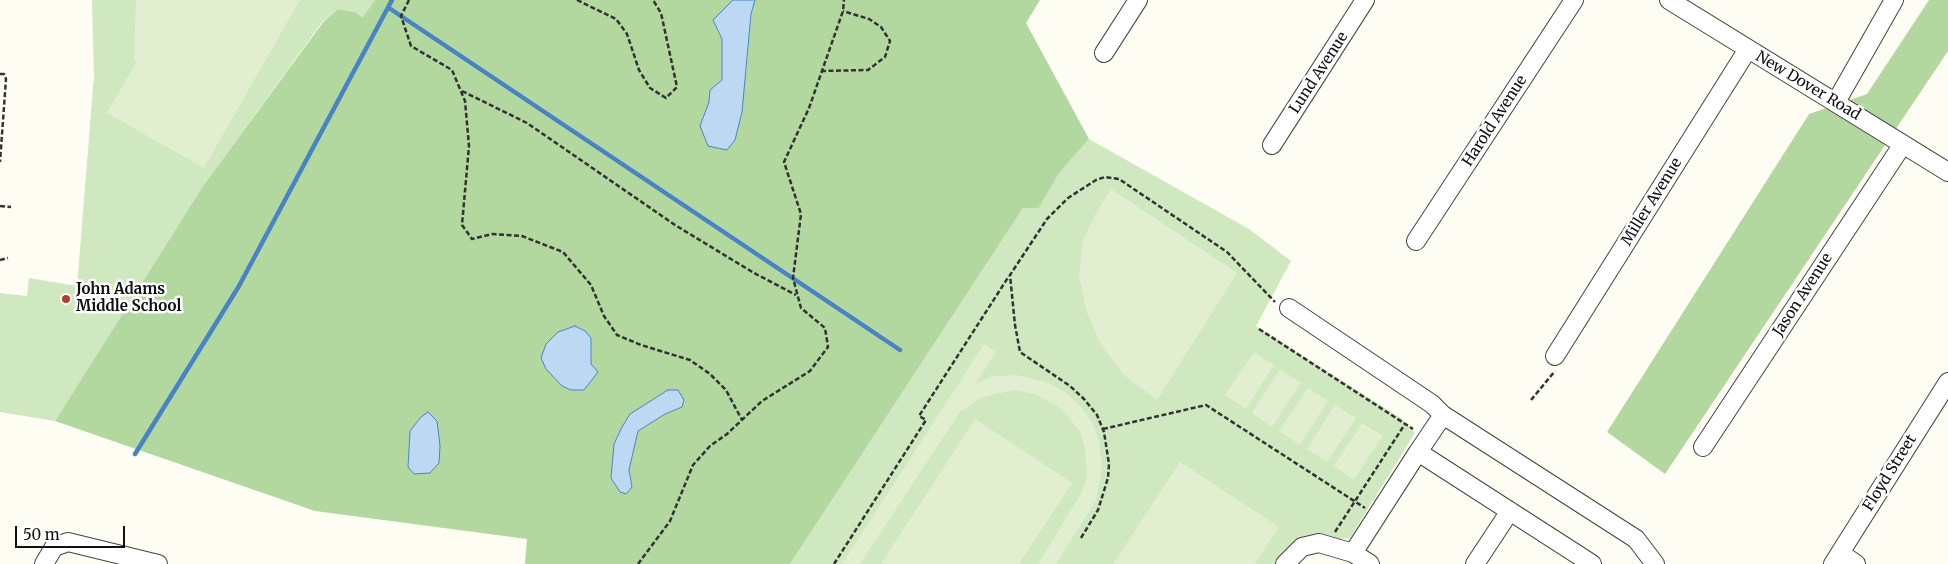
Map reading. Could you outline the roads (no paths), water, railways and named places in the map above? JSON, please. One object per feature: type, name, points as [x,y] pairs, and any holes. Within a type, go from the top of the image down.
[{"type":"street","points":[[1104,53],[1138,0]]},
{"type":"street","name":"Lund Avenue","points":[[1272,145],[1365,0]]},
{"type":"street","name":"Harold Avenue","points":[[1416,241],[1574,0]]},
{"type":"street","name":"New Dover Road","points":[[1669,0],[1948,172]]},
{"type":"street","points":[[1836,102],[1894,0]]},
{"type":"street","name":"Miller Avenue","points":[[1556,363],[1748,49]]},
{"type":"street","name":"Jason Avenue","points":[[1703,446],[1903,144]]},
{"type":"street","points":[[1283,306],[1432,404],[1442,415],[1636,539],[1655,564]]},
{"type":"street","name":"Floyd Street","points":[[1836,558],[1948,382]]},
{"type":"street","points":[[1353,553],[1442,415]]},
{"type":"street","points":[[1418,452],[1592,564]]},
{"type":"street","points":[[1475,564],[1510,511]]},
{"type":"street","points":[[44,564],[54,547],[68,542],[158,564]]},
{"type":"street","points":[[1285,564],[1302,547],[1319,543],[1353,553],[1370,564]]},
{"type":"street","points":[[1836,558],[1856,564]]},
{"type":"water","points":[[733,0],[755,0],[751,14],[742,112],[735,140],[727,150],[708,146],[700,126],[709,102],[710,90],[722,80],[722,39],[713,20]]},
{"type":"water","points":[[575,326],[585,331],[591,338],[591,364],[598,372],[584,390],[571,390],[562,386],[546,369],[541,358],[546,344],[558,332]]},
{"type":"water","points":[[668,390],[678,390],[684,400],[682,407],[665,414],[638,431],[629,470],[632,487],[626,494],[620,492],[611,478],[614,444],[622,427],[630,414]]},
{"type":"water","points":[[428,412],[437,421],[440,446],[439,463],[430,473],[414,474],[408,467],[410,431],[421,417]]},
{"type":"waterway","points":[[135,454],[239,286],[392,0]]},
{"type":"waterway","points":[[389,8],[900,350]]},
{"type":"place","name":"John Adams Middle School","points":[[66,299]]}]
